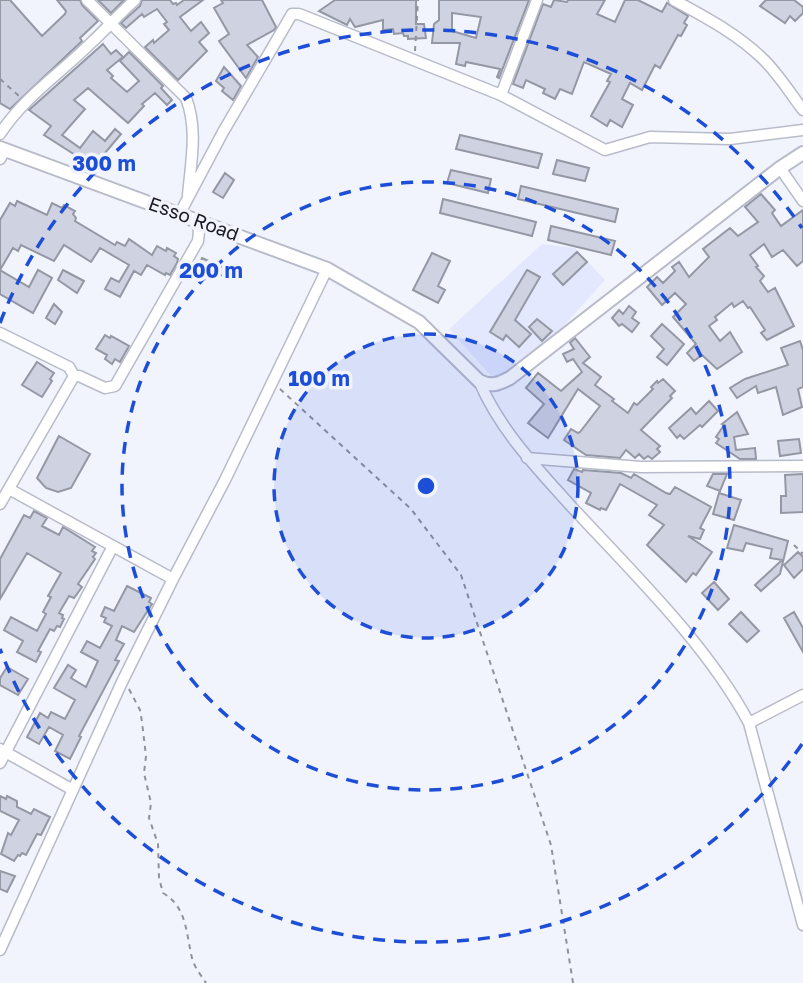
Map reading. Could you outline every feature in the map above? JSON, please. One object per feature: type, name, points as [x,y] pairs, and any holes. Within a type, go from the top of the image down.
[{"type":"street","points":[[87,0],[186,98],[192,113],[194,131],[187,199]]},
{"type":"street","points":[[0,134],[25,101],[94,41],[135,0]]},
{"type":"street","points":[[501,95],[537,0]]},
{"type":"street","points":[[674,0],[721,26],[746,44],[771,67],[803,110]]},
{"type":"street","points":[[180,213],[292,14],[299,14],[501,95],[605,150],[650,137],[730,139],[803,130]]},
{"type":"street","name":"Esso Road","points":[[2,152],[180,213],[327,269],[419,322],[479,381]]},
{"type":"street","points":[[479,381],[497,385],[510,378],[780,168],[803,153]]},
{"type":"street","points":[[780,168],[803,201]]},
{"type":"street","points":[[74,376],[83,377],[105,388],[115,386],[198,241],[196,219]]},
{"type":"street","points":[[1,944],[122,682],[327,269]]},
{"type":"street","points":[[0,333],[69,367],[74,376]]},
{"type":"street","points":[[0,504],[74,376]]},
{"type":"street","points":[[479,381],[496,418],[527,458],[716,668],[733,693],[750,723],[803,925]]},
{"type":"street","points":[[527,458],[641,467],[803,466]]},
{"type":"street","points":[[9,489],[173,579]]},
{"type":"street","points":[[0,763],[3,751],[113,546]]},
{"type":"street","points":[[750,723],[803,695]]},
{"type":"street","points":[[3,751],[73,790]]},
{"type":"path","points":[[415,60],[418,0]]},
{"type":"path","points":[[0,79],[25,101]]},
{"type":"path","points":[[273,382],[411,509],[461,575],[551,845],[573,983]]},
{"type":"path","points":[[794,545],[803,554]]},
{"type":"path","points":[[122,682],[140,709],[146,756],[144,773],[151,803],[149,818],[158,844],[159,878],[163,893],[180,908],[188,933],[192,961],[206,983]]},
{"type":"shaded area","points":[[542,244],[575,248],[605,280],[561,329],[495,380],[449,329]]},
{"type":"building","points":[[0,0],[10,0],[42,36],[65,14],[66,11],[57,0],[80,0],[98,21],[80,38],[82,41],[10,109],[0,103]]},
{"type":"building","points":[[98,0],[124,0],[111,13]]},
{"type":"building","points":[[142,0],[170,0],[177,5],[184,0],[203,0],[180,17],[191,31],[201,22],[209,33],[199,42],[207,51],[178,80],[145,47],[169,30],[164,24],[167,22],[157,9],[144,17],[142,14],[126,28],[121,23],[140,6]]},
{"type":"building","points":[[221,0],[262,0],[276,27],[247,45],[258,57],[246,78],[219,41],[229,34],[214,8],[223,3]]},
{"type":"building","points":[[335,0],[416,0],[416,24],[424,24],[426,38],[408,39],[403,33],[394,34],[393,29],[383,30],[383,20],[355,27],[350,19],[347,25],[319,11]]},
{"type":"building","points":[[439,0],[529,0],[499,78],[500,69],[466,62],[465,66],[456,64],[460,43],[432,43],[434,24],[439,20]],"holes":[[[452,13],[481,17],[476,38],[452,31]]]},
{"type":"building","points":[[554,0],[605,0],[597,14],[615,22],[625,0],[638,0],[662,12],[667,3],[688,16],[681,36],[678,35],[660,68],[655,65],[642,90],[630,83],[622,99],[633,105],[622,127],[610,120],[607,126],[591,116],[610,82],[607,81],[611,74],[584,62],[572,94],[560,89],[555,99],[543,93],[545,89],[526,80],[523,88],[513,84],[543,4],[551,7]]},
{"type":"building","points":[[766,0],[794,0],[803,7],[803,13],[795,21],[790,16],[785,23],[760,6]]},
{"type":"building","points":[[103,44],[111,54],[116,50],[123,57],[107,70],[113,76],[111,78],[127,92],[139,81],[120,61],[129,52],[163,86],[161,88],[172,100],[167,105],[155,93],[142,104],[144,106],[128,123],[88,88],[74,100],[85,109],[62,135],[80,148],[93,131],[105,141],[115,129],[121,134],[99,160],[102,162],[97,169],[44,135],[51,126],[29,110]]},
{"type":"building","points":[[224,67],[241,86],[233,100],[222,91],[224,88],[216,81]]},
{"type":"building","points":[[460,135],[542,154],[538,168],[456,149]]},
{"type":"building","points":[[557,160],[589,168],[585,181],[553,174]]},
{"type":"building","points":[[451,170],[491,179],[488,193],[447,183]]},
{"type":"building","points":[[225,173],[234,180],[223,198],[213,192]]},
{"type":"building","points":[[521,186],[618,209],[615,222],[518,199]]},
{"type":"building","points":[[761,194],[775,210],[772,213],[781,226],[803,210],[803,261],[797,266],[783,250],[772,257],[764,244],[750,255],[764,276],[760,281],[768,292],[775,288],[794,326],[767,340],[761,333],[765,330],[750,307],[743,301],[734,307],[732,303],[715,317],[717,320],[709,326],[720,341],[730,332],[742,352],[717,369],[702,355],[694,361],[687,353],[696,344],[673,317],[686,304],[675,293],[662,305],[647,287],[657,277],[663,283],[675,271],[672,267],[679,262],[689,277],[709,257],[703,249],[730,228],[738,236],[758,222],[745,207]]},
{"type":"building","points":[[443,199],[536,222],[532,236],[440,213]]},
{"type":"building","points":[[17,201],[47,215],[52,203],[62,208],[64,205],[75,211],[75,221],[115,245],[117,242],[125,246],[129,239],[152,255],[157,246],[166,251],[167,248],[176,253],[174,256],[178,259],[177,263],[170,275],[147,265],[141,275],[134,271],[120,297],[105,289],[111,278],[119,282],[129,265],[100,248],[91,262],[64,245],[54,261],[21,245],[18,251],[13,248],[0,270],[0,220],[10,203],[15,206]]},
{"type":"building","points":[[551,226],[615,241],[611,255],[548,240]]},
{"type":"building","points":[[577,252],[587,262],[563,285],[553,274]]},
{"type":"building","points":[[432,253],[450,261],[438,286],[445,290],[438,303],[413,290]]},
{"type":"building","points":[[202,258],[228,270],[225,277],[199,265]]},
{"type":"building","points":[[0,270],[29,287],[38,270],[52,278],[33,313],[0,294]]},
{"type":"building","points":[[63,270],[84,281],[77,293],[58,280]]},
{"type":"building","points":[[527,270],[540,277],[515,320],[531,334],[519,347],[506,335],[503,340],[490,332]]},
{"type":"building","points":[[54,304],[62,312],[55,324],[46,318]]},
{"type":"building","points":[[629,306],[636,312],[632,318],[639,323],[632,332],[622,324],[619,326],[612,318],[619,310],[623,314]]},
{"type":"building","points":[[537,319],[552,331],[542,341],[529,327]]},
{"type":"building","points":[[662,324],[684,344],[667,365],[657,357],[664,349],[651,336]]},
{"type":"building","points":[[105,335],[129,346],[120,362],[115,359],[112,364],[105,359],[107,355],[96,349]]},
{"type":"building","points":[[575,338],[590,357],[583,363],[601,377],[595,385],[628,413],[634,403],[637,405],[653,389],[651,387],[657,381],[658,383],[663,379],[675,391],[670,396],[672,398],[641,430],[660,446],[657,449],[660,452],[652,459],[648,456],[644,459],[639,454],[635,458],[626,450],[620,458],[586,455],[564,440],[571,429],[580,432],[600,406],[578,389],[548,438],[528,423],[544,404],[526,388],[538,373],[561,391],[582,372],[573,359],[567,362],[563,354],[574,349],[570,343]]},
{"type":"building","points":[[800,341],[803,350],[803,387],[798,389],[802,407],[783,415],[776,387],[758,393],[756,386],[737,398],[730,388],[745,379],[788,365],[781,348]]},
{"type":"building","points":[[37,362],[54,373],[42,397],[22,385]]},
{"type":"building","points":[[709,401],[718,411],[702,427],[700,425],[684,439],[680,435],[677,438],[669,428],[691,408],[696,414]]},
{"type":"building","points":[[737,412],[748,434],[734,437],[736,450],[755,448],[756,459],[740,459],[716,443],[719,439],[716,437],[724,425],[722,424]]},
{"type":"building","points":[[59,436],[90,454],[71,488],[58,492],[46,488],[37,478]]},
{"type":"building","points":[[799,439],[801,453],[780,456],[778,441]]},
{"type":"building","points":[[574,469],[582,472],[621,473],[631,478],[634,474],[666,493],[670,494],[675,487],[711,507],[700,528],[704,530],[700,539],[688,536],[712,552],[696,575],[693,573],[686,582],[647,545],[664,525],[649,515],[657,505],[620,484],[606,510],[600,510],[586,503],[591,493],[568,480]]},
{"type":"building","points":[[713,474],[727,474],[720,491],[707,486]]},
{"type":"building","points":[[803,474],[803,512],[781,513],[781,496],[786,496],[785,475]]},
{"type":"building","points":[[719,493],[741,500],[734,520],[713,514]]},
{"type":"building","points":[[34,511],[47,518],[42,526],[59,535],[63,527],[95,547],[92,551],[96,553],[93,557],[95,559],[78,584],[82,587],[74,598],[69,596],[59,613],[64,619],[60,627],[57,626],[54,631],[50,629],[38,651],[41,652],[36,662],[17,652],[23,641],[4,630],[11,617],[37,631],[46,614],[43,612],[51,597],[48,596],[61,573],[27,553],[0,599],[0,559],[24,515],[30,518]]},
{"type":"building","points":[[734,525],[788,541],[780,574],[761,591],[755,585],[782,560],[770,558],[772,549],[746,543],[743,551],[727,548]]},
{"type":"building","points":[[798,552],[803,557],[803,569],[794,578],[784,565]]},
{"type":"building","points":[[714,582],[729,599],[718,610],[702,593]]},
{"type":"building","points":[[127,586],[151,598],[149,602],[152,604],[134,632],[122,626],[116,640],[124,644],[115,660],[119,661],[79,736],[81,737],[70,759],[55,751],[63,735],[49,727],[39,744],[27,737],[40,713],[48,718],[51,712],[65,719],[75,700],[54,688],[68,665],[76,670],[71,678],[86,687],[98,661],[81,652],[87,641],[100,648],[112,626],[104,622],[106,618],[101,616],[105,607],[114,611]]},
{"type":"building","points":[[741,612],[759,631],[747,642],[729,624]]},
{"type":"building","points":[[794,612],[803,628],[803,652],[784,618]]},
{"type":"building","points":[[7,667],[28,679],[18,695],[0,685],[0,678]]},
{"type":"building","points":[[0,796],[17,801],[17,807],[31,814],[34,809],[50,817],[26,855],[18,855],[14,861],[1,854],[8,833],[11,835],[19,820],[0,811]]},
{"type":"building","points":[[0,871],[15,876],[7,892],[0,889]]}]
